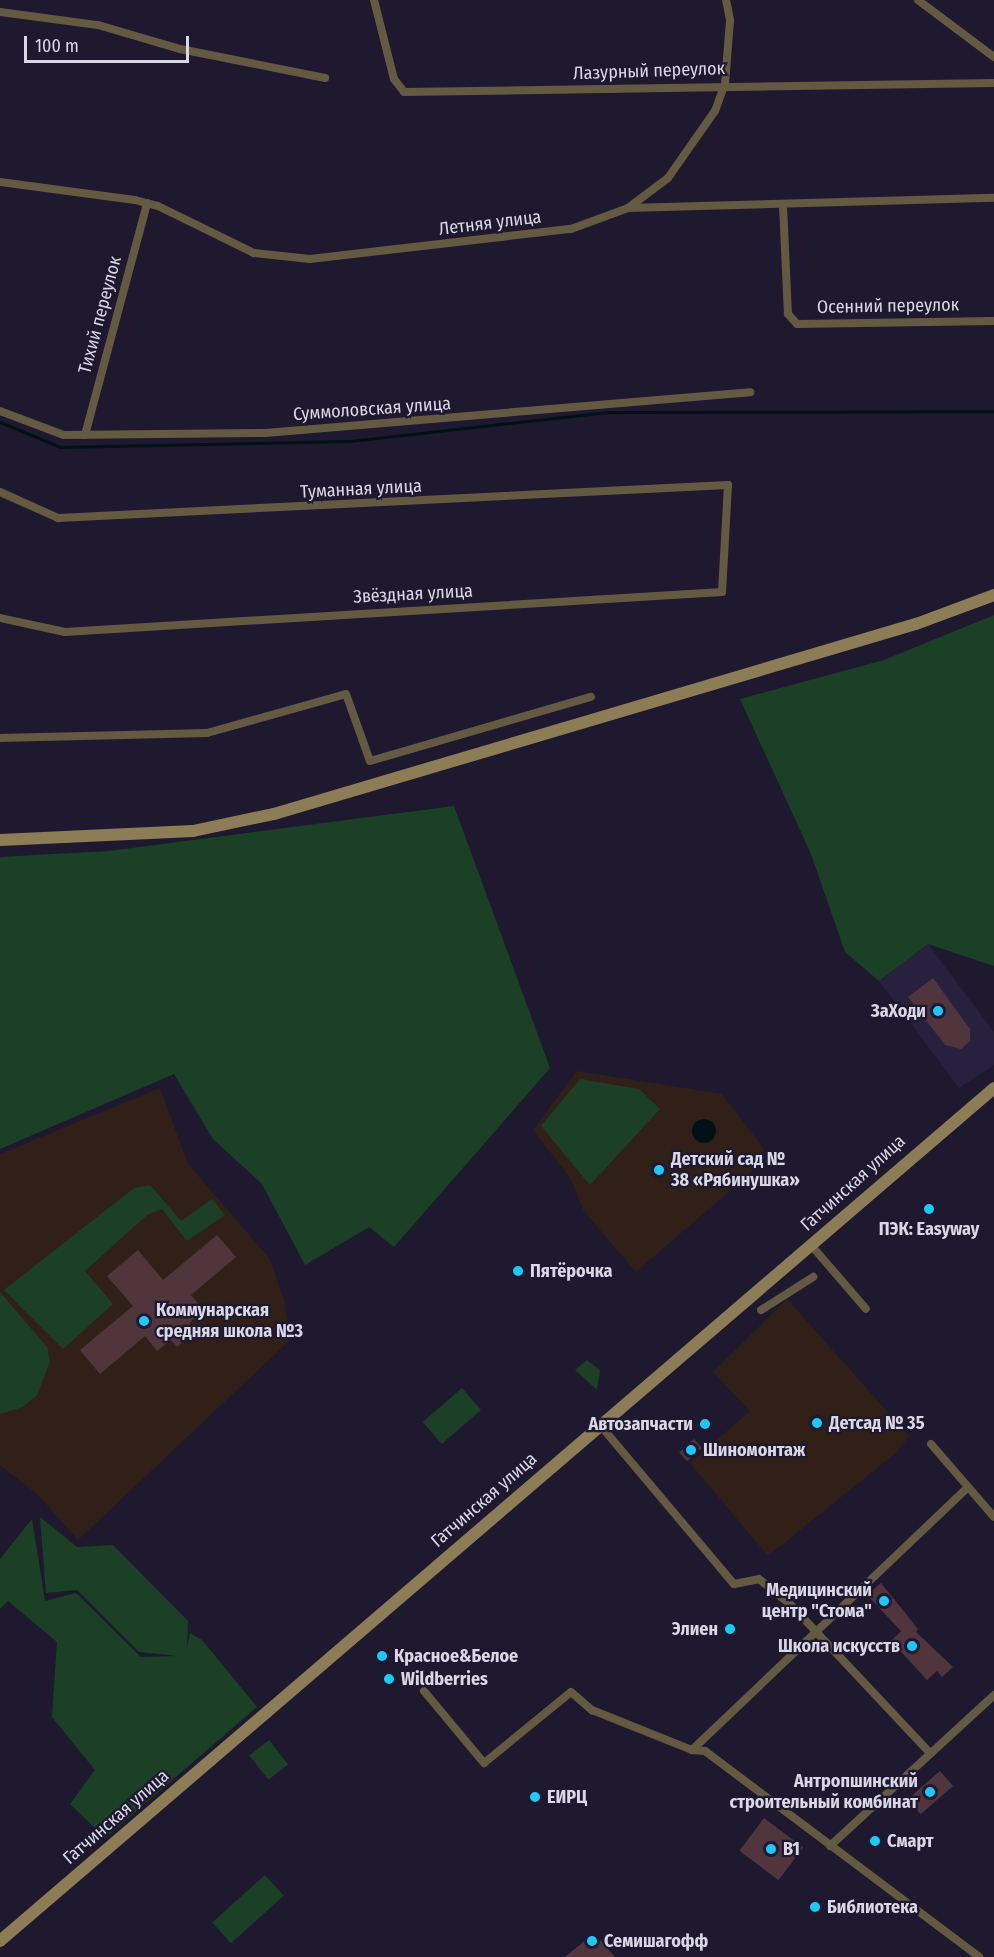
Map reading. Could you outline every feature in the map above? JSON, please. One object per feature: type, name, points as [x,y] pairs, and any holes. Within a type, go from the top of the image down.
[{"type":"street","name":"Лазурный переулок","points":[[374,0],[394,79],[404,92],[725,84],[994,83]]},
{"type":"street","points":[[628,208],[668,178],[715,111],[725,84],[730,20],[726,0]]},
{"type":"street","points":[[918,0],[994,57]]},
{"type":"street","points":[[0,12],[98,25],[180,49],[325,78]]},
{"type":"street","name":"Летняя улица","points":[[0,182],[147,203],[254,253],[310,259],[570,229],[628,208],[994,198]]},
{"type":"street","name":"Тихий переулок","points":[[85,435],[147,203]]},
{"type":"street","name":"Осенний переулок","points":[[783,205],[788,314],[797,324],[994,321]]},
{"type":"street","name":"Суммоловская улица","points":[[0,411],[64,435],[265,433],[750,392]]},
{"type":"street","name":"Туманная улица","points":[[0,492],[58,518],[728,485]]},
{"type":"street","name":"Звёздная улица","points":[[0,618],[65,632],[722,592],[728,485]]},
{"type":"street","points":[[0,840],[194,831],[274,814],[916,624],[994,596]]},
{"type":"street","points":[[0,738],[207,733],[346,694],[370,762],[591,697]]},
{"type":"street","name":"Гатчинская улица","points":[[0,1941],[994,1088]]},
{"type":"street","points":[[811,1245],[866,1309]]},
{"type":"street","points":[[761,1310],[813,1277]]},
{"type":"street","points":[[600,1425],[734,1584],[759,1579],[815,1629],[929,1752]]},
{"type":"street","points":[[932,1444],[994,1517]]},
{"type":"street","points":[[692,1750],[815,1629],[968,1487]]},
{"type":"street","points":[[424,1691],[484,1763],[571,1692],[592,1710],[692,1750],[705,1751],[979,1957]]},
{"type":"street","points":[[830,1846],[929,1752],[994,1695]]},
{"type":"shaded area","points":[[928,944],[994,1032],[994,1065],[959,1088],[879,981]]},
{"type":"shaded area","name":"Детский сад № 38 «Рябинушка»","points":[[577,1071],[722,1094],[764,1149],[763,1162],[636,1272],[583,1210],[571,1179],[533,1130]]},
{"type":"shaded area","name":"Коммунарская средняя школа №3","points":[[160,1088],[188,1164],[270,1259],[285,1303],[290,1340],[78,1540],[38,1495],[0,1465],[0,1154]]},
{"type":"shaded area","points":[[704,1119],[709,1120],[715,1126],[715,1136],[709,1142],[704,1143],[699,1142],[693,1136],[692,1131],[693,1126],[699,1120]]},
{"type":"shaded area","name":"Детсад № 35","points":[[787,1299],[909,1436],[897,1452],[768,1556],[690,1463],[750,1411],[713,1372]]},
{"type":"green space","points":[[994,615],[994,966],[928,944],[879,981],[845,952],[811,854],[740,699],[884,660]]},
{"type":"green space","points":[[454,806],[550,1068],[394,1247],[369,1227],[305,1265],[262,1184],[213,1139],[174,1074],[0,1149],[0,857],[109,851]]},
{"type":"green space","points":[[580,1079],[639,1089],[660,1109],[590,1185],[541,1126]]},
{"type":"green space","points":[[150,1185],[181,1221],[212,1199],[225,1215],[187,1241],[162,1209],[147,1215],[85,1271],[113,1304],[63,1349],[4,1290],[134,1188]]},
{"type":"green space","points":[[0,1292],[47,1347],[50,1362],[37,1395],[23,1407],[0,1414]]},
{"type":"green space","points":[[587,1360],[600,1370],[597,1390],[575,1370]]},
{"type":"green space","points":[[462,1388],[481,1410],[442,1444],[423,1422]]},
{"type":"green space","points":[[40,1517],[77,1547],[113,1545],[188,1621],[187,1648],[190,1633],[202,1640],[257,1707],[105,1838],[70,1804],[95,1770],[52,1717],[57,1642],[8,1601],[0,1609],[0,1559],[32,1519],[45,1601],[76,1593],[141,1657],[177,1656],[139,1652],[77,1590],[46,1593]]},
{"type":"green space","points":[[269,1740],[288,1764],[268,1780],[249,1755]]},
{"type":"green space","points":[[265,1875],[284,1896],[231,1943],[212,1923]]},
{"type":"building","name":"ЗаХоди","points":[[933,978],[970,1029],[970,1041],[961,1049],[945,1045],[908,997]]},
{"type":"building","points":[[217,1235],[236,1257],[191,1295],[204,1311],[189,1323],[196,1331],[177,1347],[171,1340],[157,1351],[145,1336],[100,1374],[80,1350],[133,1306],[107,1276],[138,1250],[163,1280]]},
{"type":"building","name":"Шиномонтаж","points":[[694,1439],[702,1448],[687,1461],[679,1452]]},
{"type":"building","name":"Школа искусств","points":[[881,1583],[918,1629],[916,1632],[953,1667],[942,1677],[937,1671],[927,1680],[891,1641],[901,1631],[867,1595]]},
{"type":"building","name":"Антропшинский строительный комбинат","points":[[940,1771],[953,1786],[921,1814],[908,1799]]},
{"type":"building","name":"B1","points":[[764,1818],[803,1847],[778,1880],[739,1851]]},
{"type":"building","name":"Семишагофф","points":[[594,1933],[615,1957],[565,1957]]},
{"type":"waterway","points":[[0,422],[60,447],[350,441],[607,412],[994,411]]},
{"type":"place","name":"ЗаХоди","points":[[938,1011]]},
{"type":"place","name":"Детский сад № 38 «Рябинушка»","points":[[659,1170]]},
{"type":"place","name":"ПЭК: Easyway","points":[[929,1209]]},
{"type":"place","name":"Пятёрочка","points":[[518,1271]]},
{"type":"place","name":"Коммунарская средняя школа №3","points":[[144,1321]]},
{"type":"place","name":"Детсад № 35","points":[[817,1423]]},
{"type":"place","name":"Автозапчасти","points":[[705,1424]]},
{"type":"place","name":"Шиномонтаж","points":[[691,1450]]},
{"type":"place","name":"Медицинский центр \"Стома\"","points":[[884,1601]]},
{"type":"place","name":"Элиен","points":[[730,1629]]},
{"type":"place","name":"Школа искусств","points":[[912,1646]]},
{"type":"place","name":"Красное&Белое","points":[[382,1656]]},
{"type":"place","name":"Wildberries","points":[[389,1679]]},
{"type":"place","name":"Антропшинский строительный комбинат","points":[[930,1792]]},
{"type":"place","name":"ЕИРЦ","points":[[535,1797]]},
{"type":"place","name":"Смарт","points":[[875,1841]]},
{"type":"place","name":"B1","points":[[771,1849]]},
{"type":"place","name":"Библиотека","points":[[815,1907]]},
{"type":"place","name":"Семишагофф","points":[[592,1941]]}]
